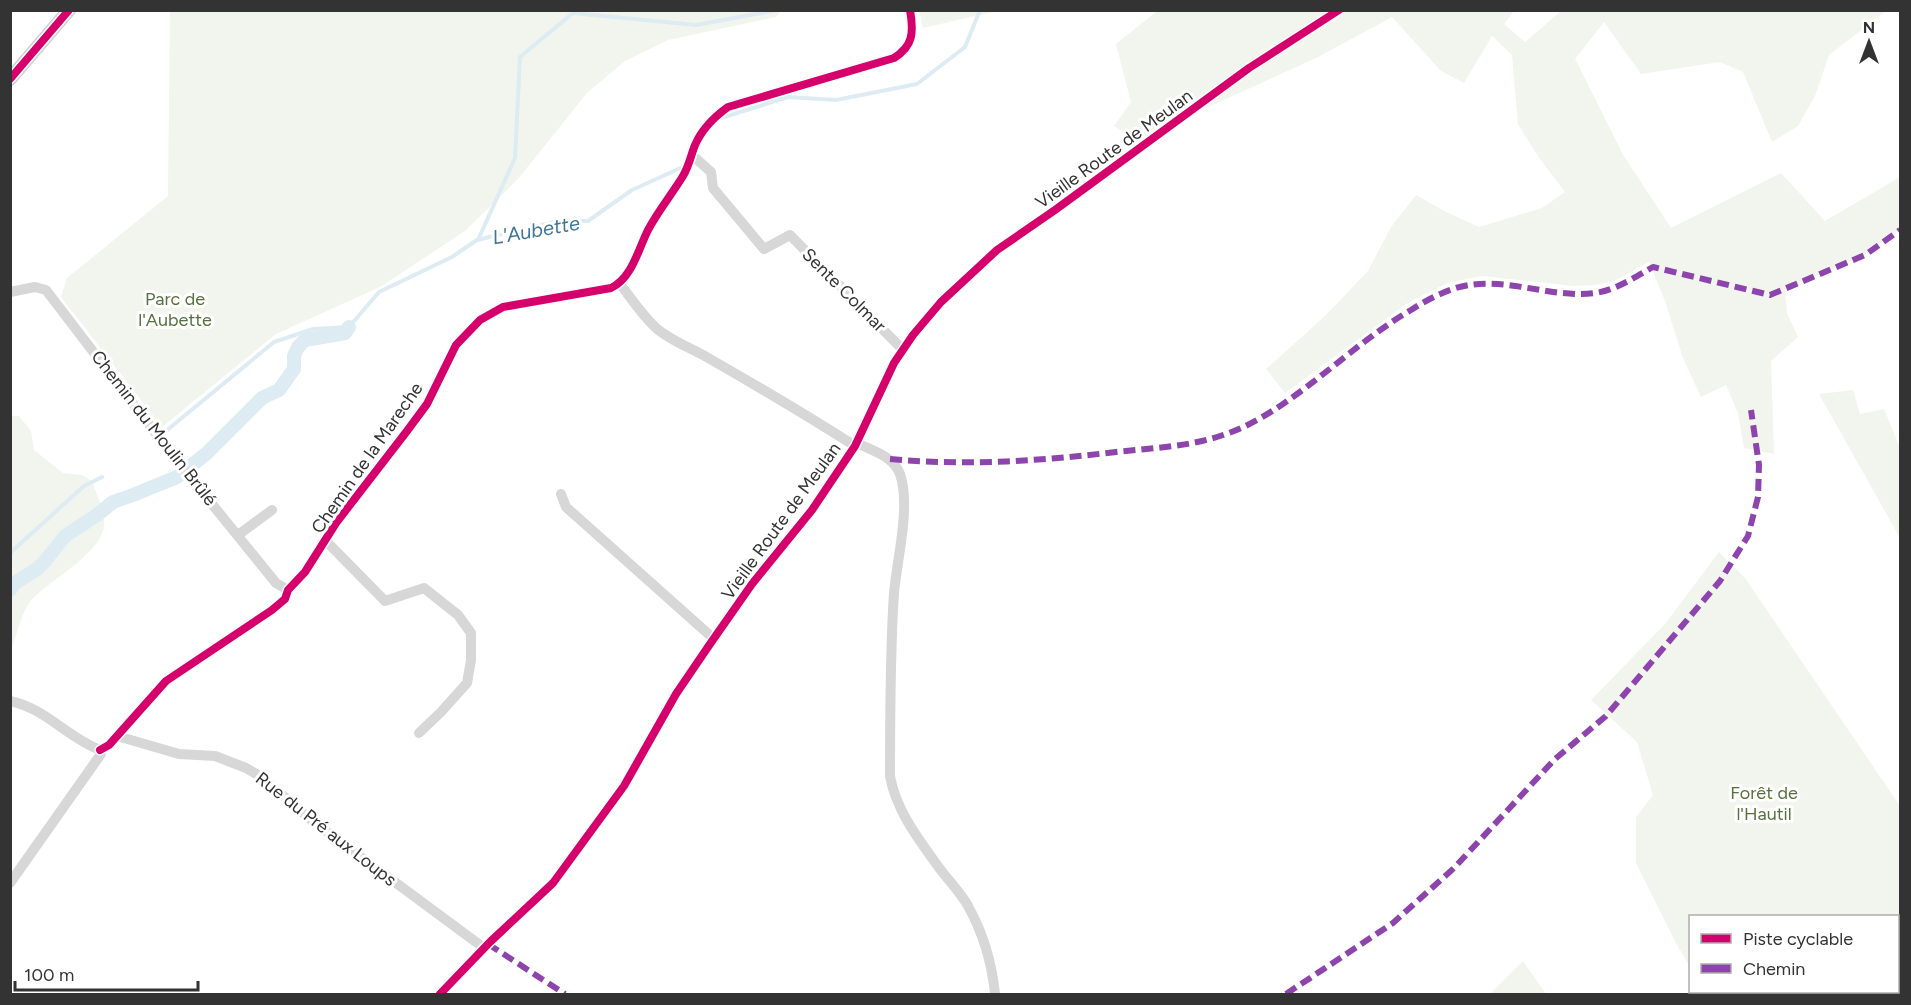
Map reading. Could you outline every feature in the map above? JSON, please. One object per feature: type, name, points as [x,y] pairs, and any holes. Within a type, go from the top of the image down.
[{"type":"street","points":[[10,79],[69,10]]},
{"type":"street","points":[[910,10],[910,44],[904,52],[894,58],[728,107],[711,120],[696,142],[687,170],[655,216],[630,269],[620,284],[655,327],[667,336],[856,445],[890,459],[899,471],[903,486],[903,514],[894,593],[890,776],[899,808],[968,905],[986,947],[995,994]]},
{"type":"street","name":"Vieille Route de Meulan","points":[[440,994],[486,946],[553,883],[624,786],[676,694],[752,584],[812,510],[856,445],[894,363],[941,303],[997,250],[1249,68],[1339,10]]},
{"type":"street","name":"Sente Colmar","points":[[692,155],[711,172],[713,188],[764,249],[790,235],[903,350]]},
{"type":"street","name":"Chemin de la Mareche","points":[[100,750],[109,745],[166,681],[285,599],[288,590],[305,572],[336,523],[427,404],[456,345],[480,320],[503,307],[611,288],[620,284]]},
{"type":"street","name":"Chemin du Moulin Brûlé","points":[[10,292],[35,287],[46,290],[173,456],[276,583],[288,590]]},
{"type":"street","points":[[561,494],[566,507],[714,639]]},
{"type":"street","points":[[238,535],[272,510]]},
{"type":"street","points":[[326,541],[385,601],[424,588],[458,615],[471,633],[471,660],[467,683],[419,733]]},
{"type":"street","points":[[10,701],[36,710],[84,744],[100,750],[100,754],[10,883]]},
{"type":"street","name":"Rue du Pré aux Loups","points":[[117,736],[179,754],[215,756],[246,768],[263,778],[311,820],[486,946]]},
{"type":"green space","name":"Parc de l'Aubette","points":[[170,10],[781,11],[776,17],[668,40],[625,61],[587,93],[518,179],[465,231],[380,287],[276,334],[162,427],[61,297],[67,278],[168,196]]},
{"type":"green space","points":[[919,10],[997,10],[997,11],[923,28]]},
{"type":"green space","points":[[1157,11],[1514,11],[1504,24],[1525,42],[1561,11],[1886,11],[1829,55],[1815,96],[1798,126],[1772,142],[1743,72],[1720,62],[1641,74],[1604,22],[1575,59],[1622,153],[1671,228],[1781,173],[1825,221],[1900,177],[1900,230],[1865,255],[1785,289],[1787,313],[1798,337],[1771,361],[1774,454],[1744,448],[1738,413],[1726,385],[1701,397],[1683,358],[1665,301],[1649,262],[1614,281],[1595,285],[1573,286],[1482,276],[1447,283],[1406,304],[1285,393],[1266,369],[1325,316],[1368,271],[1391,227],[1416,195],[1479,227],[1542,208],[1565,192],[1518,125],[1512,55],[1492,36],[1464,83],[1441,71],[1392,17],[1318,57],[1136,140],[1114,126],[1131,102],[1116,44]]},
{"type":"green space","points":[[1853,390],[1860,414],[1884,409],[1900,448],[1900,538],[1819,394]]},
{"type":"green space","points":[[11,416],[19,416],[31,431],[34,450],[63,473],[82,475],[92,481],[104,520],[103,532],[87,554],[38,594],[26,607],[11,650]]},
{"type":"green space","name":"Forêt de l'Hautil","points":[[1719,552],[1745,578],[1900,806],[1900,994],[1707,993],[1899,993],[1899,915],[1689,915],[1689,965],[1636,863],[1636,817],[1653,795],[1637,742],[1591,700],[1665,624]]},
{"type":"green space","points":[[1523,961],[1546,994],[1490,994]]},
{"type":"waterway","name":"L'Aubette","points":[[478,240],[515,158],[520,57],[573,13],[696,25],[777,10]]},
{"type":"waterway","name":"L'Aubette","points":[[718,119],[788,97],[836,100],[917,84],[965,47],[980,10]]},
{"type":"waterway","name":"L'Aubette","points":[[166,431],[274,342],[313,329],[349,327],[379,292],[452,257],[477,240],[558,221],[588,221],[632,190],[685,166]]},
{"type":"waterway","points":[[10,590],[15,583],[37,569],[65,536],[113,502],[177,477],[207,453],[262,398],[279,390],[294,369],[294,356],[298,347],[305,340],[345,333],[349,327]]},
{"type":"waterway","name":"L'Aubette","points":[[10,553],[84,486],[102,477]]},
{"type":"marked path","points":[[890,459],[947,462],[1031,460],[1197,442],[1231,432],[1262,417],[1283,404],[1394,321],[1427,300],[1456,288],[1473,284],[1491,284],[1560,293],[1595,293],[1618,286],[1653,267],[1770,295],[1865,255],[1900,230]]},
{"type":"marked path","points":[[1286,994],[1393,923],[1454,868],[1555,759],[1606,716],[1720,581],[1748,536],[1758,497],[1759,465],[1751,410]]},
{"type":"marked path","points":[[488,944],[565,994]]},
{"type":"cycle path","points":[[10,79],[69,10]]},
{"type":"cycle path","points":[[100,750],[109,745],[166,681],[285,599],[288,590],[305,572],[336,523],[427,404],[456,345],[480,320],[503,307],[611,288],[618,283],[634,263],[652,223],[683,176],[698,139],[713,119],[728,107],[894,58],[905,49],[911,38],[910,10]]},
{"type":"cycle path","points":[[440,994],[490,942],[553,883],[624,786],[676,694],[752,584],[812,510],[855,446],[894,363],[913,335],[941,302],[997,250],[1249,68],[1339,10]]}]
